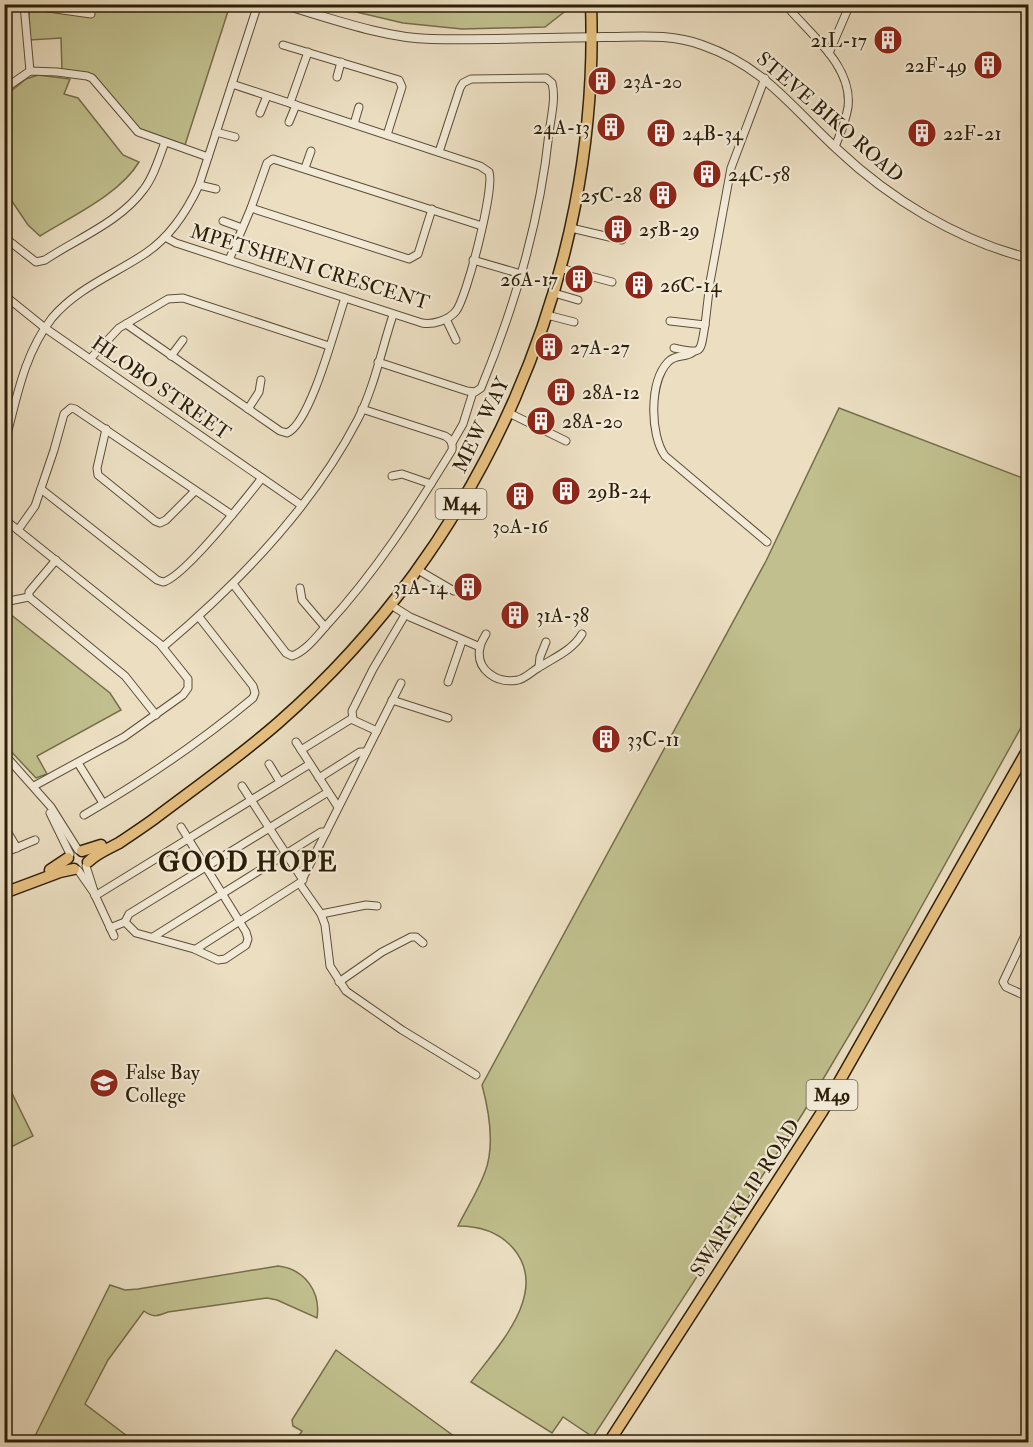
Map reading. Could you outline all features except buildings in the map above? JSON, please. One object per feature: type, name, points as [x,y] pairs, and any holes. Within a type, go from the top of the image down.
[{"type":"main road","name":"MEW WAY","points":[[4,893],[60,872],[82,867],[97,854],[136,831],[228,763],[286,716],[331,673],[391,605],[418,570],[460,506],[509,413],[554,293],[571,228],[584,156],[590,93],[591,4]]},
{"type":"main road","name":"SWARTKLIP ROAD","points":[[609,1443],[822,1112],[1029,749]]},
{"type":"main road","name":"MEW WAY","points":[[4,887],[52,869],[75,853],[94,848],[159,813]]},
{"type":"main road","points":[[75,853],[87,855],[82,867],[69,865],[75,853]]},
{"type":"street","points":[[4,446],[25,367],[45,328],[62,307],[76,295],[145,253],[165,237],[187,209],[199,185],[258,4]]},
{"type":"street","name":"STEVE BIKO ROAD","points":[[281,4],[388,33],[418,38],[655,36],[690,41],[733,57],[765,78],[835,147],[878,184],[933,219],[991,246],[1029,258]]},
{"type":"street","points":[[829,53],[850,4]]},
{"type":"street","points":[[30,71],[22,5],[91,14]]},
{"type":"street","points":[[786,5],[829,53],[845,81],[848,101],[845,122],[835,147]]},
{"type":"street","points":[[283,45],[394,77],[400,81],[402,87],[387,135]]},
{"type":"street","points":[[289,122],[308,52]]},
{"type":"street","points":[[337,77],[341,62]]},
{"type":"street","points":[[4,89],[30,71],[84,75],[92,78],[135,130],[142,135],[208,157]]},
{"type":"street","points":[[378,362],[473,392],[481,388],[496,352],[521,274],[544,174],[553,101],[552,83],[546,78],[471,79],[465,82],[460,88],[439,152]]},
{"type":"street","points":[[765,78],[731,168],[700,348],[670,360],[662,373],[654,408],[654,429],[665,456],[767,542]]},
{"type":"street","name":"MPETSHENI CRESCENT","points":[[165,237],[425,324],[446,319],[458,308],[482,226],[491,183],[489,172],[482,167],[439,152],[232,84]]},
{"type":"street","points":[[260,113],[267,96]]},
{"type":"street","points":[[354,124],[359,107]]},
{"type":"street","points":[[216,132],[235,137]]},
{"type":"street","points":[[4,237],[36,262],[45,260],[110,221],[127,208],[146,186],[165,142]]},
{"type":"street","points":[[305,168],[310,151]]},
{"type":"street","points":[[229,260],[270,160],[281,160],[482,226]]},
{"type":"street","points":[[199,185],[216,189]]},
{"type":"street","points":[[251,208],[409,259],[418,254],[432,209]]},
{"type":"street","points":[[223,221],[242,228]]},
{"type":"street","points":[[571,228],[622,240]]},
{"type":"street","points":[[473,260],[521,274]]},
{"type":"street","points":[[560,268],[612,282]]},
{"type":"street","points":[[554,293],[578,300]]},
{"type":"street","name":"HLOBO STREET","points":[[4,295],[45,328],[301,505]]},
{"type":"street","points":[[90,359],[117,330],[168,299],[180,298],[329,346]]},
{"type":"street","points":[[126,324],[280,431],[287,433],[292,431],[313,395],[345,298]]},
{"type":"street","points":[[164,647],[233,584],[301,505],[348,436],[362,409],[393,315]]},
{"type":"street","points":[[547,315],[574,322]]},
{"type":"street","name":"MPETSHENI CRESCENT","points":[[446,319],[456,340]]},
{"type":"street","points":[[670,321],[705,325]]},
{"type":"street","points":[[171,356],[183,340]]},
{"type":"street","points":[[674,348],[693,352]]},
{"type":"street","points":[[248,409],[259,392],[261,380]]},
{"type":"street","points":[[233,584],[290,656],[298,654],[325,627],[376,567],[404,527],[452,450],[452,443],[463,424],[473,392]]},
{"type":"street","points":[[18,530],[33,510],[65,412],[71,408],[106,429],[232,515]]},
{"type":"street","points":[[362,409],[445,436],[452,443]]},
{"type":"street","points":[[509,413],[566,441]]},
{"type":"street","points":[[106,429],[97,468],[98,475],[155,521],[160,523],[166,520],[195,490]]},
{"type":"street","points":[[392,476],[402,474],[430,484]]},
{"type":"street","points":[[41,489],[157,580],[163,582],[176,575],[232,515],[262,478]]},
{"type":"street","points":[[4,519],[164,647],[185,675],[189,686],[183,695],[124,737],[34,786]]},
{"type":"street","points":[[29,597],[29,592],[56,560]]},
{"type":"street","points":[[418,570],[454,591]]},
{"type":"street","points":[[300,588],[302,600],[325,627]]},
{"type":"street","points":[[4,602],[29,597]]},
{"type":"street","points":[[29,597],[125,676],[156,715]]},
{"type":"street","points":[[391,605],[405,615],[480,648]]},
{"type":"street","points":[[353,719],[352,711],[373,669],[405,615]]},
{"type":"street","points":[[84,815],[153,774],[200,742],[255,695],[253,686],[199,616]]},
{"type":"street","points":[[486,634],[480,648],[480,658],[485,671],[499,680],[520,680],[556,658],[577,642],[582,634]]},
{"type":"street","points":[[448,682],[462,641]]},
{"type":"street","points":[[539,667],[546,642]]},
{"type":"street","points":[[196,949],[301,882],[401,683]]},
{"type":"street","points":[[392,700],[448,718]]},
{"type":"street","points":[[353,719],[377,731]]},
{"type":"street","points":[[301,750],[353,719]]},
{"type":"street","points":[[296,742],[338,807]]},
{"type":"street","points":[[319,778],[360,752],[366,752]]},
{"type":"street","points":[[4,754],[34,786],[75,853]]},
{"type":"street","points":[[78,763],[103,803]]},
{"type":"street","points":[[269,764],[280,782]]},
{"type":"street","points":[[94,895],[310,764]]},
{"type":"street","points":[[242,786],[321,914],[326,925],[330,966],[346,991],[402,1030],[476,1075]]},
{"type":"street","points":[[110,928],[125,922],[129,914],[328,792]]},
{"type":"street","points":[[4,826],[17,848]]},
{"type":"street","points":[[125,922],[134,932],[196,949],[218,960],[223,960],[246,946],[248,936],[181,827]]},
{"type":"street","points":[[153,937],[321,832],[326,832]]},
{"type":"street","points":[[4,853],[35,840]]},
{"type":"street","points":[[82,867],[114,936]]},
{"type":"street","points":[[321,914],[366,905],[377,906]]},
{"type":"street","points":[[1029,929],[1003,982],[1006,987],[1029,997]]},
{"type":"street","points":[[339,982],[382,952],[411,937],[416,937],[423,943]]},
{"type":"shaded area","points":[[33,4],[98,11],[100,5],[230,5],[185,145],[138,128],[90,75],[62,71],[61,38],[30,40],[29,13]]},
{"type":"shaded area","points":[[355,4],[573,5],[545,27],[462,29],[403,23],[356,12]]},
{"type":"shaded area","points":[[38,75],[70,79],[64,94],[78,98],[123,155],[139,162],[131,174],[108,194],[40,236],[28,225],[5,191],[5,96],[26,79]]},
{"type":"shaded area","points":[[839,408],[1028,480],[1028,715],[864,1010],[803,1113],[593,1437],[563,1417],[552,1433],[471,1382],[506,1336],[516,1318],[523,1301],[526,1283],[523,1265],[507,1242],[488,1231],[458,1226],[485,1172],[490,1151],[490,1128],[482,1085],[766,561]]},
{"type":"shaded area","points":[[5,610],[110,693],[121,710],[37,756],[47,774],[36,778],[5,745]]},
{"type":"shaded area","points":[[4,1077],[33,1136],[5,1150],[4,1150]]},
{"type":"shaded area","points":[[278,1266],[296,1272],[309,1283],[316,1299],[317,1318],[277,1300],[267,1298],[168,1312],[156,1316],[144,1311],[108,1360],[85,1404],[135,1442],[32,1442],[110,1285],[125,1290],[138,1289]]},
{"type":"shaded area","points":[[336,1350],[462,1442],[295,1442],[302,1431],[293,1426],[292,1420]]},
{"type":"place","name":"21L-17","points":[[888,40]]},
{"type":"place","name":"22F-49","points":[[988,65]]},
{"type":"place","name":"23A-20","points":[[602,81]]},
{"type":"place","name":"24A-13","points":[[611,127]]},
{"type":"place","name":"24B-34","points":[[661,133]]},
{"type":"place","name":"22F-21","points":[[922,133]]},
{"type":"place","name":"24C-58","points":[[707,174]]},
{"type":"place","name":"25C-28","points":[[663,195]]},
{"type":"place","name":"25B-29","points":[[618,229]]},
{"type":"place","name":"26A-17","points":[[579,279]]},
{"type":"place","name":"26C-14","points":[[639,285]]},
{"type":"place","name":"27A-27","points":[[549,347]]},
{"type":"place","name":"28A-12","points":[[561,392]]},
{"type":"place","name":"28A-20","points":[[541,421]]},
{"type":"place","name":"29B-24","points":[[566,491]]},
{"type":"place","name":"30A-16","points":[[520,496]]},
{"type":"place","name":"31A-14","points":[[468,587]]},
{"type":"place","name":"31A-38","points":[[515,615]]},
{"type":"place","name":"33C-11","points":[[606,739]]},
{"type":"place","name":"False Bay College","points":[[104,1083]]},
{"type":"district","name":"GOOD HOPE","points":[[248,863]]}]
